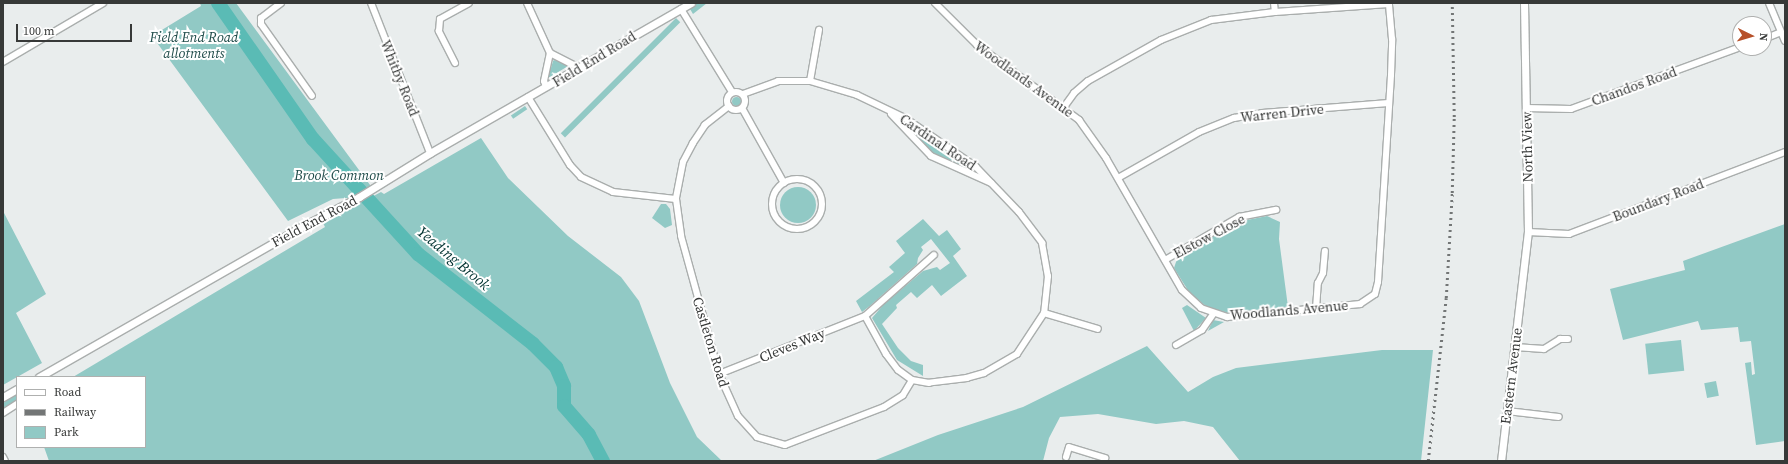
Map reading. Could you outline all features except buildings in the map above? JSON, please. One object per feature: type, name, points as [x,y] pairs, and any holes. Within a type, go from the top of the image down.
[{"type":"street","points":[[3,62],[103,3]]},
{"type":"street","points":[[281,3],[262,18],[261,24],[312,96]]},
{"type":"street","name":"Whitby Road","points":[[371,3],[430,153]]},
{"type":"street","points":[[455,63],[439,31],[440,19],[469,3]]},
{"type":"street","points":[[527,3],[550,53],[544,81],[546,87]]},
{"type":"street","name":"Field End Road","points":[[41,376],[299,228],[359,197],[430,153],[691,3]]},
{"type":"street","name":"Woodlands Avenue","points":[[935,3],[977,45],[1064,107],[1091,135],[1118,178],[1165,260],[1191,300],[1213,314],[1227,317],[1360,304],[1375,294],[1378,282],[1389,103],[1392,39],[1389,4]]},
{"type":"street","points":[[1274,3],[1275,12]]},
{"type":"street","name":"North View","points":[[1522,290],[1528,232],[1524,3]]},
{"type":"street","points":[[1769,3],[1785,41]]},
{"type":"street","points":[[1064,107],[1074,93],[1088,82],[1185,29],[1211,20],[1275,12],[1389,4]]},
{"type":"street","points":[[681,9],[732,92],[743,94],[746,101],[742,108],[737,110],[729,106],[727,98],[732,92]]},
{"type":"street","points":[[810,81],[818,30]]},
{"type":"street","points":[[1772,36],[1781,32]]},
{"type":"street","name":"Chandos Road","points":[[1526,108],[1571,109],[1732,50]]},
{"type":"street","points":[[550,53],[579,68]]},
{"type":"street","name":"Cardinal Road","points":[[743,94],[778,82],[810,81],[835,86],[905,118],[959,154],[993,184],[1019,212],[1042,243],[1048,276],[1044,313],[1021,349],[1001,365],[984,373],[948,381],[912,380]]},
{"type":"street","points":[[528,97],[570,165],[581,177],[613,192],[676,199]]},
{"type":"street","name":"Warren Drive","points":[[1118,178],[1199,132],[1234,118],[1262,113],[1389,103]]},
{"type":"street","name":"Castleton Road","points":[[729,106],[705,126],[693,144],[683,162],[676,199],[681,236],[719,374],[738,416],[749,430],[757,437],[785,445],[884,407],[903,395],[912,380]]},
{"type":"street","name":"Cardinal Road","points":[[880,106],[895,117],[931,156],[993,184]]},
{"type":"street","points":[[742,108],[784,183]]},
{"type":"street","name":"Boundary Road","points":[[1528,232],[1569,234],[1785,152]]},
{"type":"street","points":[[801,180],[810,183],[819,192],[822,208],[820,215],[811,225],[797,229],[789,228],[776,218],[773,207],[774,195],[784,183],[801,180]]},
{"type":"street","name":"Elstow Close","points":[[1165,260],[1239,218],[1276,210]]},
{"type":"street","points":[[1316,309],[1318,283],[1323,273],[1325,251]]},
{"type":"street","name":"Cleves Way","points":[[719,374],[865,316],[934,255]]},
{"type":"street","name":"Eastern Avenue","points":[[1501,461],[1522,290]]},
{"type":"street","points":[[1044,313],[1098,329]]},
{"type":"street","points":[[1176,345],[1202,330],[1213,314]]},
{"type":"street","points":[[865,316],[886,354],[898,370],[912,380]]},
{"type":"street","points":[[1515,347],[1544,349],[1560,339],[1568,339]]},
{"type":"street","points":[[3,397],[16,390]]},
{"type":"street","points":[[3,412],[16,405]]},
{"type":"street","points":[[1507,411],[1559,417]]},
{"type":"street","points":[[1066,457],[1069,447],[1096,458],[1106,458]]},
{"type":"street","points":[[3,457],[5,461]]},
{"type":"green space","name":"Field End Road allotments","points":[[200,3],[236,3],[373,189],[359,197],[333,199],[288,221],[152,36],[201,6]]},
{"type":"green space","points":[[697,3],[707,3],[693,14],[690,9]]},
{"type":"green space","points":[[676,18],[680,22],[565,138],[561,133]]},
{"type":"green space","points":[[554,60],[570,65],[548,78],[553,61]]},
{"type":"green space","points":[[734,97],[738,97],[740,101],[738,105],[734,105],[732,103],[732,99]]},
{"type":"green space","points":[[525,106],[527,109],[513,119],[511,116]]},
{"type":"green space","points":[[907,123],[969,164],[978,173],[935,156],[908,128]]},
{"type":"green space","points":[[481,138],[508,178],[568,236],[621,277],[639,301],[670,383],[697,437],[722,461],[49,461],[44,448],[146,448],[146,376],[75,376],[325,227],[323,223],[381,192],[384,194]]},
{"type":"green space","points":[[802,187],[811,192],[815,198],[815,212],[811,218],[802,223],[794,223],[785,218],[781,212],[780,201],[785,192],[791,188]]},
{"type":"green space","points":[[661,204],[666,204],[670,209],[672,225],[665,228],[652,218]]},
{"type":"green space","points":[[3,211],[46,294],[16,313],[42,363],[19,376],[16,376],[16,378],[3,385]]},
{"type":"green space","points":[[1267,216],[1280,222],[1279,239],[1288,307],[1228,313],[1207,307],[1189,292],[1174,268],[1178,256],[1237,222]]},
{"type":"green space","points":[[923,219],[939,236],[947,230],[961,249],[953,256],[967,276],[941,296],[932,285],[917,298],[911,292],[896,305],[897,308],[882,324],[898,348],[911,361],[923,365],[923,376],[897,360],[872,318],[884,304],[923,271],[937,267],[940,270],[950,263],[931,239],[921,247],[923,250],[918,258],[917,264],[871,305],[862,312],[856,301],[894,272],[889,267],[905,253],[896,241]]},
{"type":"green space","points":[[1785,224],[1785,441],[1756,445],[1745,363],[1751,362],[1752,375],[1755,374],[1751,341],[1740,342],[1738,327],[1701,330],[1698,321],[1623,340],[1610,289],[1685,270],[1683,261]]},
{"type":"green space","points":[[1187,305],[1206,318],[1194,331],[1182,308]]},
{"type":"green space","points":[[1213,320],[1224,322],[1208,331]]},
{"type":"green space","points":[[1681,340],[1684,371],[1648,375],[1645,344]]},
{"type":"green space","points":[[1147,346],[1188,392],[1213,377],[1236,368],[1382,350],[1433,350],[1421,461],[1240,461],[1213,427],[1184,421],[1156,424],[1098,414],[1060,417],[1049,438],[1043,461],[873,461],[938,435],[1023,407]]},
{"type":"green space","points":[[1716,381],[1719,396],[1707,398],[1704,383]]},
{"type":"green space","points":[[16,395],[16,401],[3,408],[3,403]]},
{"type":"waterway","name":"Yeading Brook","points":[[218,3],[313,139],[418,254],[533,344],[556,367],[564,386],[564,406],[589,435],[603,461]]},
{"type":"railway","points":[[1428,461],[1446,298],[1452,193],[1454,117],[1452,3]]},
{"type":"park label","name":"Brook Common","points":[[339,175]]}]
